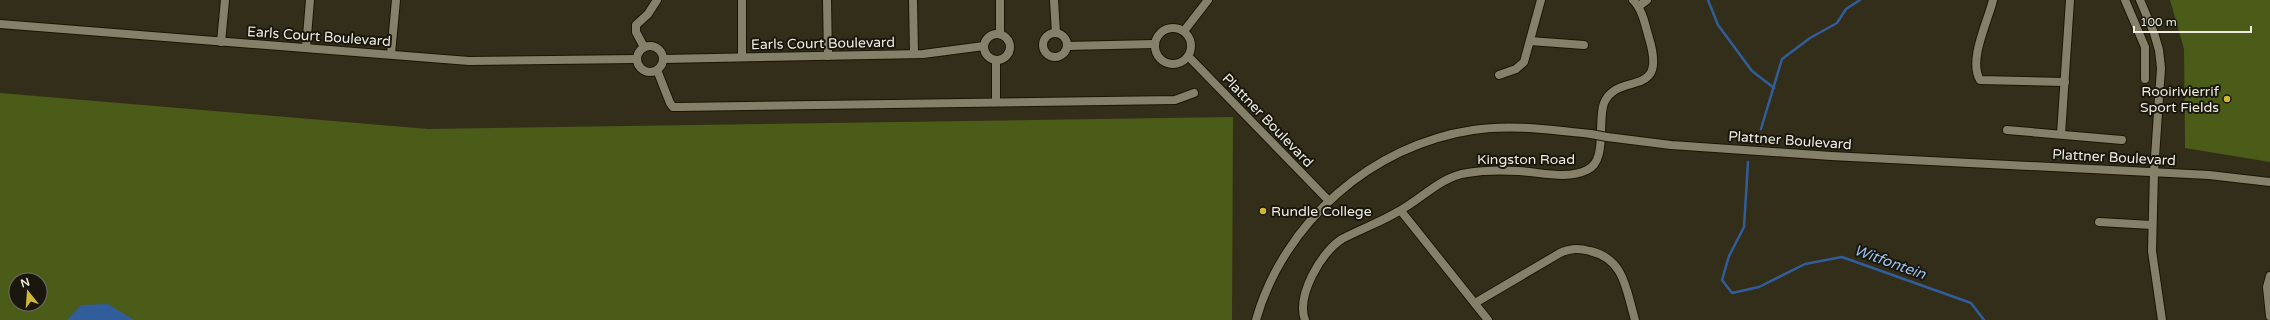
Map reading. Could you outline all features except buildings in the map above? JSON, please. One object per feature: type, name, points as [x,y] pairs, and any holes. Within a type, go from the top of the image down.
[{"type":"street","points":[[221,42],[225,0]]},
{"type":"street","points":[[306,48],[310,0]]},
{"type":"street","points":[[391,54],[396,0]]},
{"type":"street","points":[[644,47],[636,32],[636,25],[648,14],[657,0]]},
{"type":"street","points":[[742,0],[742,57]]},
{"type":"street","points":[[827,0],[828,56]]},
{"type":"street","points":[[913,0],[914,54]]},
{"type":"street","points":[[1000,0],[1000,33]]},
{"type":"street","points":[[1054,0],[1056,33]]},
{"type":"street","points":[[1184,31],[1208,0]]},
{"type":"street","points":[[1499,75],[1516,70],[1524,62],[1541,0]]},
{"type":"street","points":[[1636,3],[1647,0]]},
{"type":"street","points":[[1993,0],[1976,56],[1975,68],[1980,80],[2065,82]]},
{"type":"street","points":[[2061,134],[2070,0]]},
{"type":"street","points":[[2124,0],[2145,47],[2145,79]]},
{"type":"street","points":[[2140,0],[2154,33],[2159,50],[2161,68],[2152,225],[2154,278],[2162,320]]},
{"type":"street","name":"Kingston Road","points":[[1305,320],[1303,300],[1306,289],[1325,256],[1341,240],[1401,211],[1442,182],[1465,173],[1491,170],[1565,174],[1586,171],[1591,168],[1598,157],[1601,120],[1604,103],[1609,94],[1616,89],[1642,82],[1651,73],[1655,61],[1654,51],[1636,3]]},
{"type":"street","name":"Earls Court Boulevard","points":[[0,24],[469,61],[637,59]]},
{"type":"street","points":[[1173,27],[1184,31],[1188,35],[1191,45],[1188,56],[1178,63],[1166,63],[1157,56],[1154,44],[1155,39],[1162,30],[1173,27]]},
{"type":"street","points":[[1000,33],[1009,40],[1010,46],[1007,56],[996,60],[987,56],[984,46],[987,38],[1000,33]]},
{"type":"street","points":[[1056,33],[1063,36],[1067,46],[1061,56],[1053,57],[1046,53],[1043,46],[1045,38],[1056,33]]},
{"type":"street","points":[[1530,41],[1584,44]]},
{"type":"street","points":[[1067,46],[1154,44]]},
{"type":"street","name":"Earls Court Boulevard","points":[[663,59],[914,54],[984,46]]},
{"type":"street","points":[[644,47],[657,48],[663,59],[657,70],[645,71],[639,67],[637,59],[639,52],[644,47]]},
{"type":"street","name":"Plattner Boulevard","points":[[1188,56],[1329,201]]},
{"type":"street","points":[[996,60],[996,102]]},
{"type":"street","points":[[657,70],[670,103],[674,107],[1175,100],[1194,93]]},
{"type":"street","name":"Plattner Boulevard","points":[[1256,320],[1266,293],[1281,262],[1297,238],[1329,201],[1387,158],[1412,146],[1442,136],[1473,130],[1512,127],[1591,134],[1671,145],[1896,160],[2209,174],[2270,182]]},
{"type":"street","points":[[2007,130],[2122,140]]},
{"type":"street","points":[[1401,211],[1488,320]]},
{"type":"street","points":[[2099,222],[2152,225]]},
{"type":"street","points":[[1475,303],[1560,253],[1569,249],[1580,248],[1600,253],[1612,260],[1623,280],[1634,320]]},
{"type":"street","points":[[2270,276],[2267,287],[2270,316]]},
{"type":"green space","name":"Rooirivierrif Sport Fields","points":[[2170,0],[2270,0],[2270,162],[2185,148],[2184,49]]},
{"type":"green space","points":[[0,93],[428,129],[1233,117],[1232,320],[0,320]]},
{"type":"water","points":[[108,304],[134,320],[67,320],[81,305]]},
{"type":"waterway","points":[[1708,0],[1718,25],[1752,71],[1774,88]]},
{"type":"waterway","name":"Witfontein","points":[[1761,129],[1782,59],[1810,38],[1837,23],[1846,9],[1860,0]]},
{"type":"waterway","name":"Witfontein","points":[[1748,162],[1744,227],[1729,256],[1722,280],[1732,293],[1759,287],[1805,264],[1842,257],[1971,303],[1984,320]]},
{"type":"place","name":"Rooirivierrif Sport Fields","points":[[2227,99]]},
{"type":"place","name":"Rundle College","points":[[1263,211]]}]
